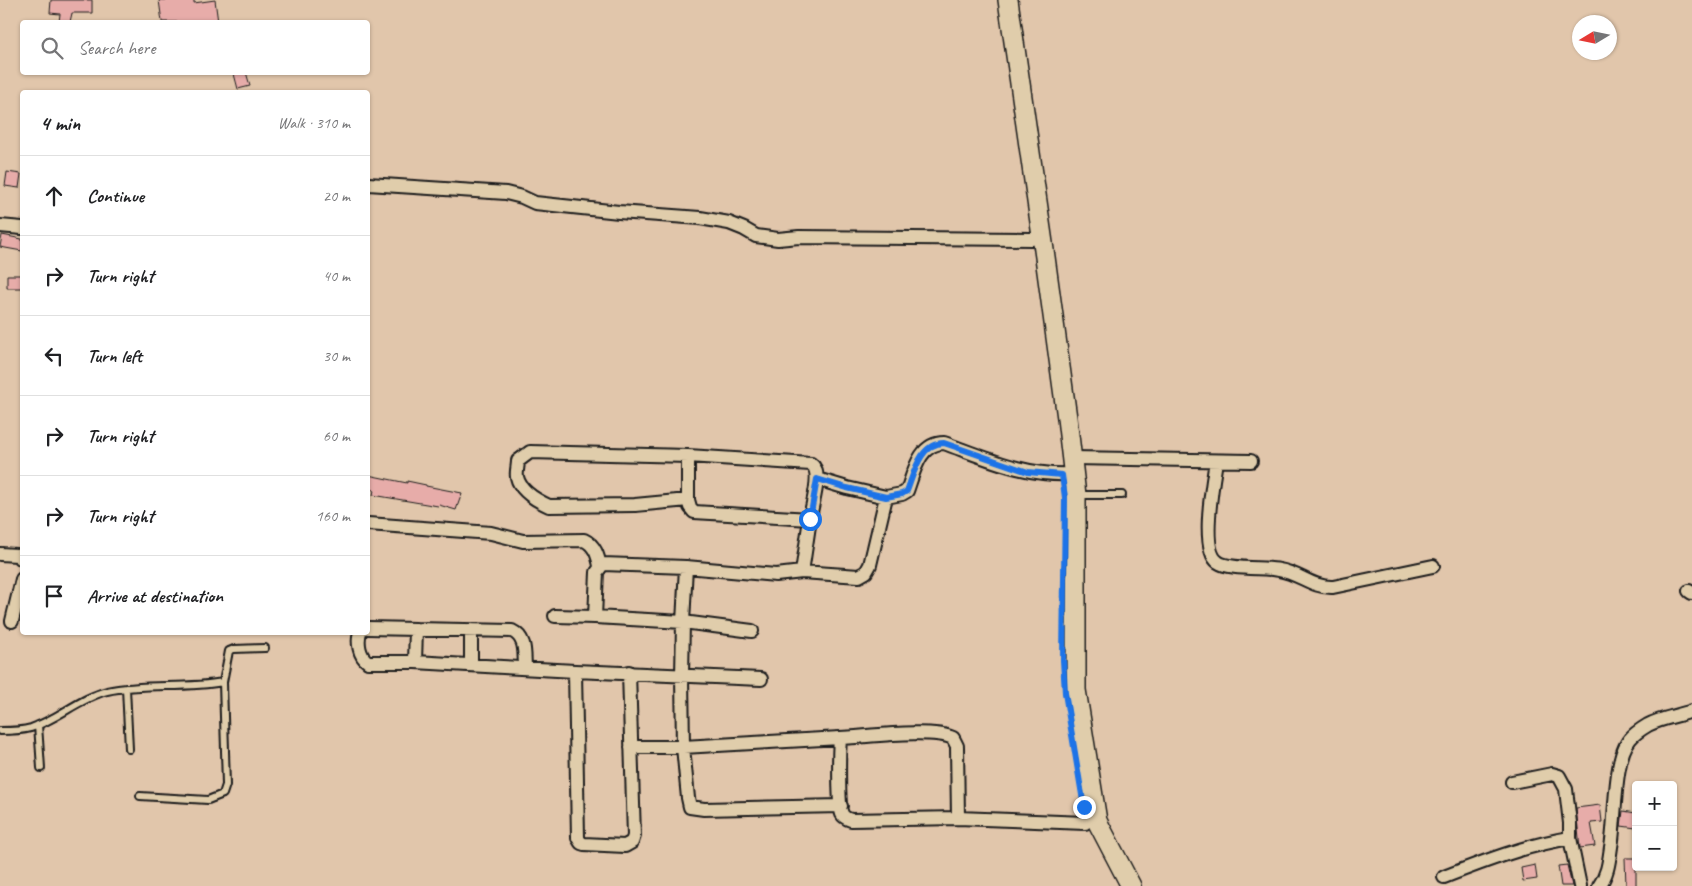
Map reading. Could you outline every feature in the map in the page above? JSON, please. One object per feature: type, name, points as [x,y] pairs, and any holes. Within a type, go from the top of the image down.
[{"type":"street","points":[[996,0],[1045,257],[1069,469],[1065,498],[1063,660],[1065,693],[1085,823],[1121,881]]},
{"type":"street","points":[[1008,0],[1032,239],[1057,420],[1076,494],[1076,690],[1097,821],[1121,881]]},
{"type":"street","points":[[370,184],[506,194],[522,197],[535,203],[700,218],[729,224],[744,229],[756,236],[778,239],[799,237],[1032,239]]},
{"type":"street","points":[[0,226],[20,228]]},
{"type":"street","points":[[817,479],[886,497],[902,494],[907,491],[921,456],[931,445],[944,443],[1028,472],[1216,461],[1251,461]]},
{"type":"street","points":[[688,500],[635,505],[549,506],[537,501],[518,481],[516,475],[518,461],[530,452],[688,456],[811,464],[816,468],[817,479],[802,572]]},
{"type":"street","points":[[688,456],[688,500],[690,508],[694,512],[810,519]]},
{"type":"street","points":[[1216,461],[1209,508],[1210,545],[1213,556],[1218,562],[1229,566],[1268,568],[1284,571],[1325,588],[1433,566]]},
{"type":"street","points":[[600,566],[609,563],[686,567],[776,575],[802,572],[859,576],[866,572],[870,566],[886,497]]},
{"type":"street","points":[[370,524],[491,533],[523,541],[584,540],[592,546],[598,555],[600,566],[597,572],[596,617]]},
{"type":"street","points":[[0,554],[17,555],[20,557]]},
{"type":"street","points":[[686,567],[682,676],[683,747],[690,807],[704,809],[841,806]]},
{"type":"street","points":[[12,621],[20,588]]},
{"type":"street","points":[[556,616],[683,622],[752,631]]},
{"type":"street","points":[[370,628],[512,631],[523,642],[525,668]]},
{"type":"street","points":[[415,662],[416,629]]},
{"type":"street","points":[[471,631],[471,664]]},
{"type":"street","points":[[359,635],[361,654],[363,659],[368,662],[471,664],[575,671],[761,679]]},
{"type":"street","points":[[575,671],[578,838],[581,843],[625,846],[632,842],[634,836],[629,672]]},
{"type":"street","points":[[1599,886],[1605,878],[1608,866],[1618,781],[1623,753],[1630,738],[1648,725],[1692,711]]},
{"type":"street","points":[[631,747],[683,747],[927,733],[946,734],[953,738],[957,746],[958,818]]},
{"type":"street","points":[[840,738],[841,806],[842,813],[846,819],[958,818],[1085,823]]},
{"type":"street","points":[[1512,782],[1552,774],[1559,776],[1566,789],[1568,798],[1570,838],[1580,886]]},
{"type":"street","points":[[1444,877],[1550,841],[1570,838]]},
{"type":"lane","points":[[1076,494],[1122,495]]},
{"type":"lane","points":[[140,796],[208,800],[223,794],[226,785],[223,682],[225,680],[229,651],[234,649],[265,648]]},
{"type":"lane","points":[[0,731],[14,731],[38,725],[96,695],[126,688],[223,682]]},
{"type":"lane","points":[[126,688],[129,749]]},
{"type":"lane","points":[[38,725],[41,768]]},
{"type":"building","points":[[51,0],[92,0],[92,13],[72,13],[70,20],[59,20],[60,14],[50,13]]},
{"type":"building","points":[[159,0],[194,0],[194,3],[215,0],[218,20],[162,20]]},
{"type":"building","points":[[234,75],[247,75],[250,86],[238,89]]},
{"type":"building","points":[[7,172],[20,174],[19,188],[5,186]]},
{"type":"building","points":[[2,235],[20,239],[20,251],[0,247]]},
{"type":"building","points":[[7,275],[20,275],[20,288],[7,288]]},
{"type":"building","points":[[370,475],[462,493],[456,510],[439,505],[373,495],[374,490],[370,489]]},
{"type":"building","points":[[1600,805],[1602,822],[1591,823],[1595,846],[1580,848],[1576,808]]},
{"type":"building","points":[[1623,811],[1632,812],[1632,827],[1621,826]]},
{"type":"building","points":[[1625,858],[1632,858],[1632,871],[1636,871],[1636,886],[1626,886]]},
{"type":"building","points":[[1535,865],[1537,879],[1523,881],[1521,868]]},
{"type":"building","points":[[1567,865],[1572,886],[1561,886],[1558,866]]},
{"type":"route","points":[[810,519],[817,479],[886,497],[902,494],[907,491],[921,456],[931,445],[935,444],[944,443],[1028,472],[1062,475],[1065,498],[1062,607],[1065,693],[1084,807]]}]
